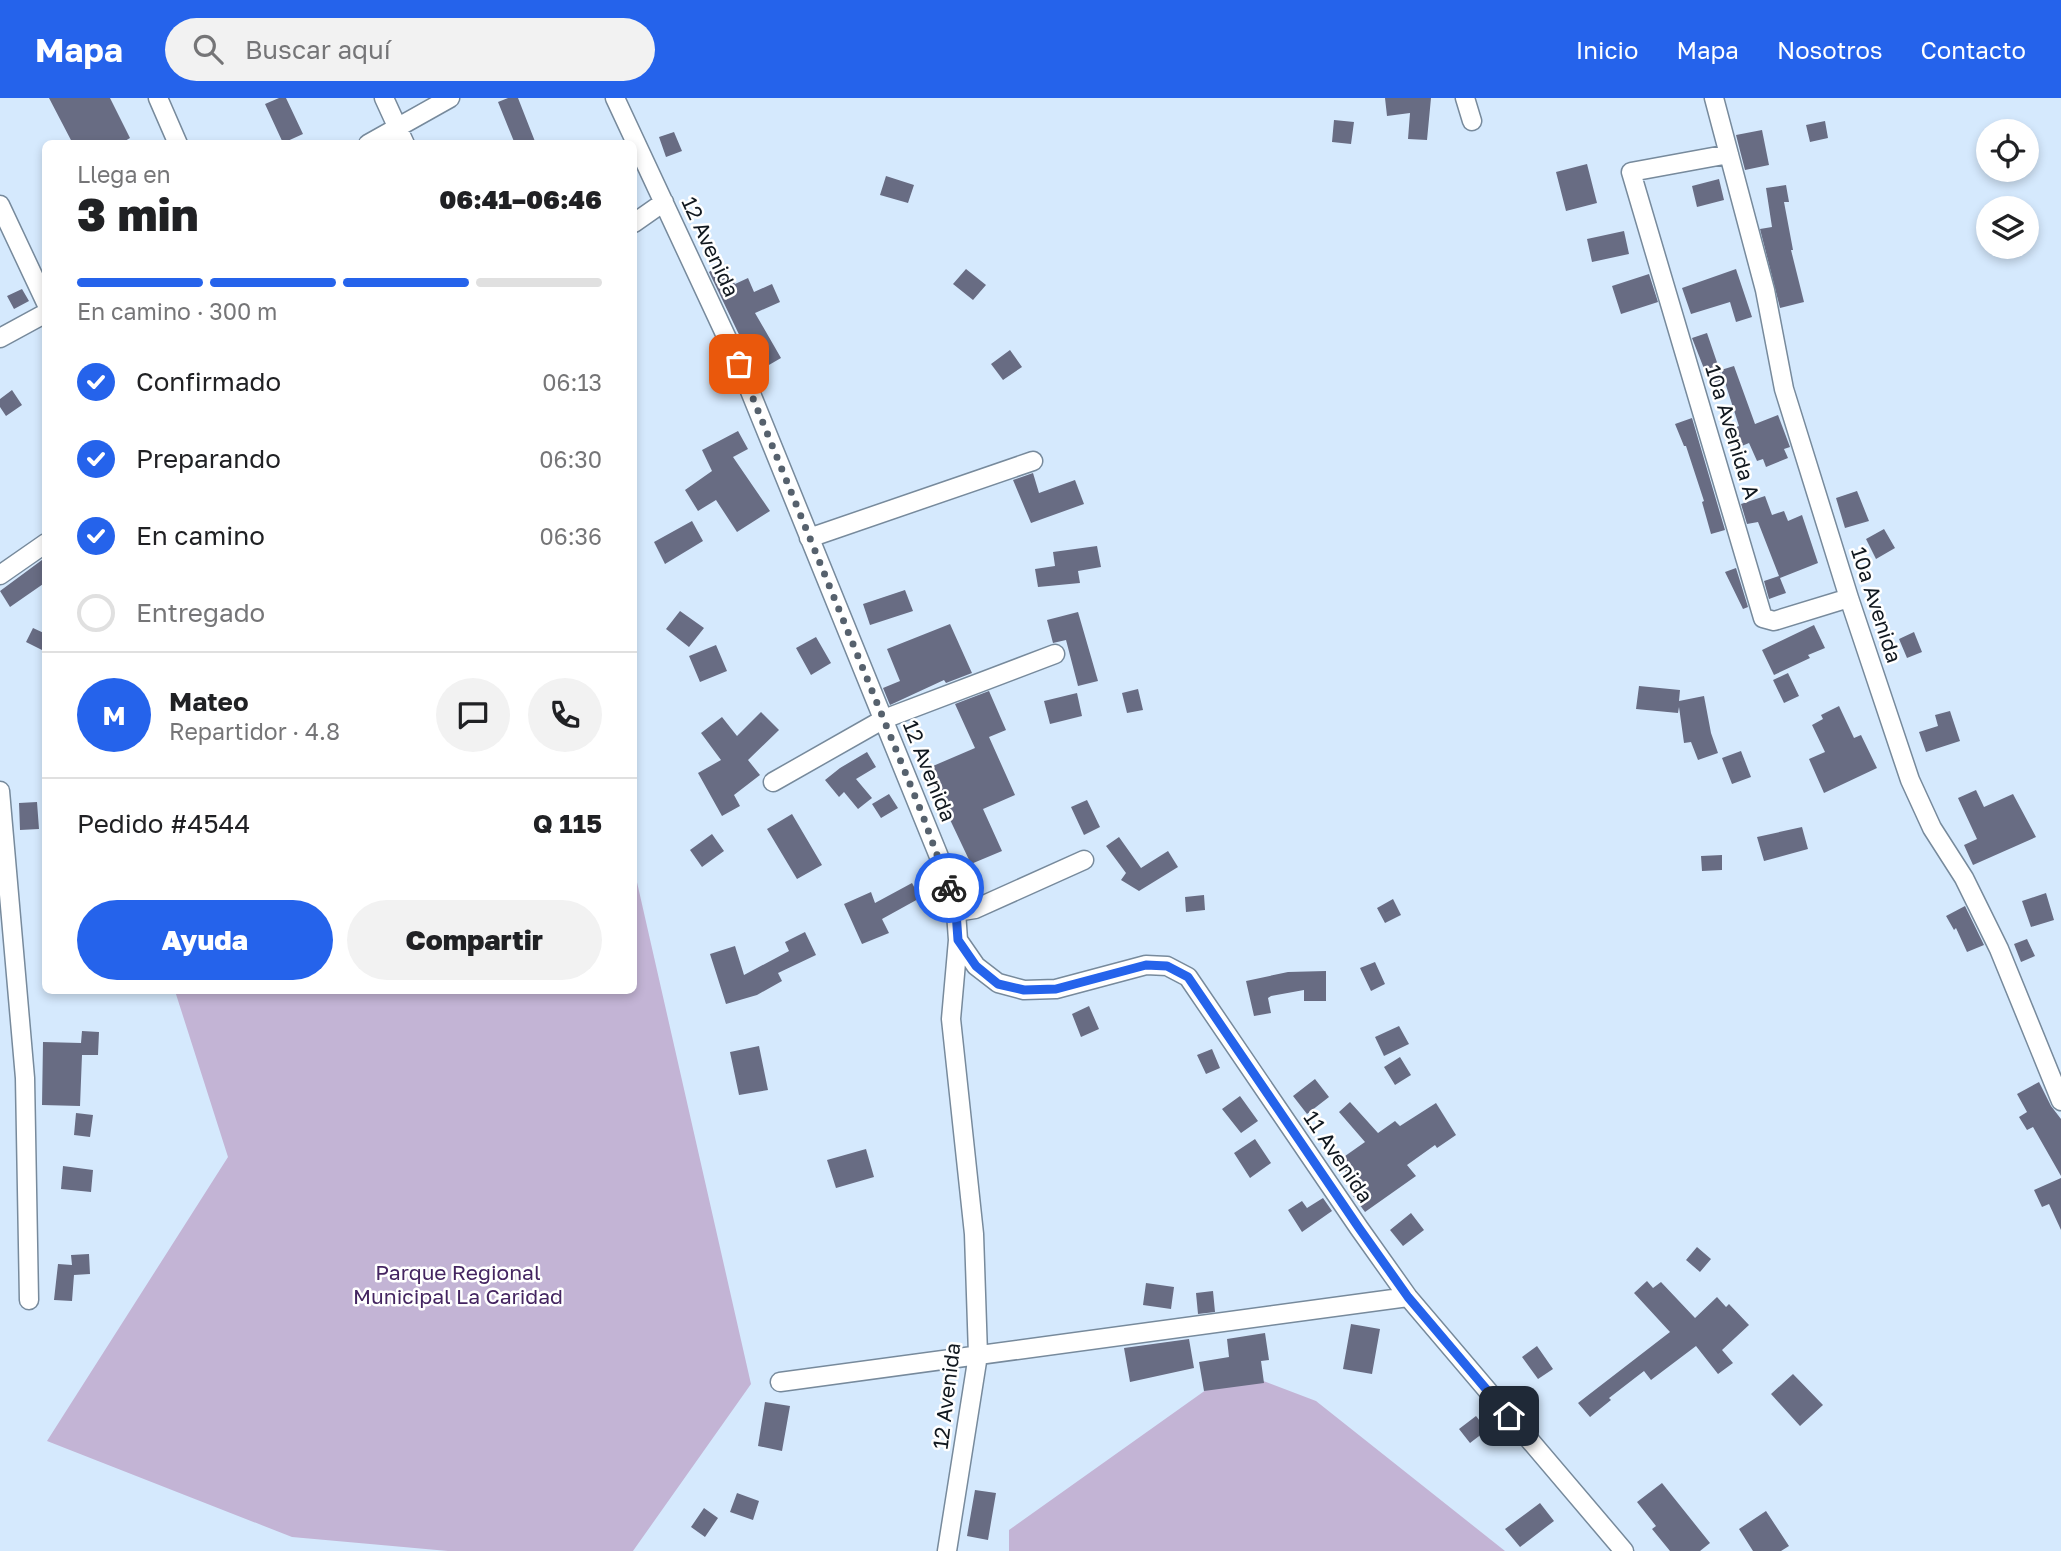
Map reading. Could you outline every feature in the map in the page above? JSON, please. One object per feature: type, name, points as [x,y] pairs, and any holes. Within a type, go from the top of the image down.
[{"type":"street","points":[[158,98],[176,140]]},
{"type":"street","points":[[384,98],[402,135]]},
{"type":"street","points":[[383,140],[402,135],[450,98]]},
{"type":"street","name":"12 Avenida","points":[[615,98],[635,140]]},
{"type":"street","points":[[1465,98],[1472,121]]},
{"type":"street","name":"10a Avenida","points":[[1714,98],[1765,290],[1784,389],[1849,598],[1910,780],[1932,828],[1964,878],[1999,949],[2061,1101]]},
{"type":"street","name":"12 Avenida","points":[[637,145],[739,364],[942,864],[956,912],[958,940],[951,1019],[974,1234],[978,1355],[947,1551]]},
{"type":"street","name":"10a Avenida A","points":[[1729,154],[1631,172],[1763,618],[1774,621],[1849,598]]},
{"type":"street","points":[[637,221],[664,202]]},
{"type":"street","points":[[0,205],[42,294]]},
{"type":"street","points":[[0,338],[42,315]]},
{"type":"street","points":[[809,538],[1033,461]]},
{"type":"street","points":[[0,575],[42,546]]},
{"type":"street","points":[[773,782],[884,719],[1055,654]]},
{"type":"street","points":[[0,791],[24,1078],[29,1300]]},
{"type":"street","points":[[956,912],[975,909],[1084,860]]},
{"type":"street","name":"11 Avenida","points":[[958,940],[976,966],[998,984],[1024,990],[1056,989],[1146,965],[1167,966],[1188,977],[1408,1297],[1624,1551]]},
{"type":"street","points":[[780,1382],[1408,1297]]},
{"type":"green space","name":"Parque Regional Municipal La Caridad","points":[[637,882],[751,1384],[633,1551],[448,1551],[292,1537],[47,1441],[228,1157],[176,994],[637,994]]},
{"type":"green space","points":[[1234,1370],[1316,1401],[1505,1551],[1009,1551],[1009,1530]]},
{"type":"building","points":[[49,98],[110,98],[130,138],[127,140],[71,140]]},
{"type":"building","points":[[286,98],[303,134],[290,140],[282,140],[265,104]]},
{"type":"building","points":[[518,98],[534,140],[513,140],[498,102]]},
{"type":"building","points":[[1385,98],[1431,98],[1427,140],[1408,139],[1410,113],[1387,116]]},
{"type":"building","points":[[1334,120],[1354,122],[1351,144],[1332,142]]},
{"type":"building","points":[[1825,121],[1828,138],[1810,142],[1806,125]]},
{"type":"building","points":[[1762,130],[1769,165],[1745,170],[1736,135]]},
{"type":"building","points":[[674,132],[682,151],[666,157],[659,137]]},
{"type":"building","points":[[1587,164],[1597,203],[1566,211],[1556,172]]},
{"type":"building","points":[[886,176],[914,185],[908,203],[880,195]]},
{"type":"building","points":[[1719,179],[1724,200],[1697,207],[1692,186]]},
{"type":"building","points":[[1786,185],[1789,202],[1784,202],[1791,250],[1804,302],[1780,308],[1760,229],[1772,227],[1766,188]]},
{"type":"building","points":[[1624,231],[1629,254],[1592,262],[1587,239]]},
{"type":"building","points":[[722,263],[735,284],[748,278],[754,292],[772,284],[780,302],[755,313],[781,358],[757,372],[709,272]]},
{"type":"building","points":[[966,269],[986,285],[973,300],[953,284]]},
{"type":"building","points":[[1736,269],[1752,317],[1736,322],[1730,302],[1691,314],[1682,288]]},
{"type":"building","points":[[1649,274],[1658,302],[1621,314],[1612,286]]},
{"type":"building","points":[[22,289],[29,301],[14,309],[7,296]]},
{"type":"building","points":[[1707,333],[1723,380],[1710,384],[1692,338]]},
{"type":"building","points":[[1010,350],[1022,367],[1003,380],[991,364]]},
{"type":"building","points":[[1734,366],[1755,424],[1778,415],[1790,447],[1784,449],[1788,458],[1766,467],[1763,459],[1757,461],[1749,443],[1737,448],[1729,430],[1739,426],[1721,370]]},
{"type":"building","points":[[12,390],[22,405],[6,416],[0,407],[0,399]]},
{"type":"building","points":[[1692,418],[1725,530],[1711,534],[1702,502],[1704,501],[1686,446],[1675,424]]},
{"type":"building","points":[[738,431],[748,449],[733,457],[770,511],[737,532],[716,500],[698,511],[685,490],[712,471],[702,450]]},
{"type":"building","points":[[1033,473],[1039,493],[1075,480],[1084,504],[1031,523],[1013,480]]},
{"type":"building","points":[[1857,491],[1869,521],[1845,528],[1836,498]]},
{"type":"building","points":[[1765,496],[1772,515],[1784,511],[1788,521],[1802,515],[1818,563],[1780,578],[1786,593],[1769,599],[1764,581],[1779,576],[1758,522],[1747,524],[1741,504]]},
{"type":"building","points":[[692,521],[703,541],[665,564],[654,542]]},
{"type":"building","points":[[1884,529],[1895,548],[1876,559],[1866,539]]},
{"type":"building","points":[[1097,546],[1101,567],[1078,571],[1080,583],[1038,587],[1035,569],[1055,566],[1053,552]]},
{"type":"building","points":[[42,560],[42,585],[10,607],[0,591]]},
{"type":"building","points":[[1736,568],[1748,607],[1743,609],[1725,572]]},
{"type":"building","points":[[905,590],[913,611],[870,625],[863,604]]},
{"type":"building","points":[[680,611],[704,628],[689,647],[666,629]]},
{"type":"building","points":[[1078,612],[1098,681],[1078,686],[1066,640],[1053,643],[1047,620]]},
{"type":"building","points":[[950,624],[972,673],[946,683],[944,680],[890,705],[883,688],[900,681],[887,649]]},
{"type":"building","points":[[1814,625],[1825,648],[1774,675],[1762,650]]},
{"type":"building","points":[[33,628],[42,632],[42,650],[26,642]]},
{"type":"building","points":[[1914,632],[1922,652],[1907,658],[1899,639]]},
{"type":"building","points":[[816,637],[831,663],[811,675],[796,648]]},
{"type":"building","points":[[716,645],[727,671],[700,682],[689,656]]},
{"type":"building","points":[[1788,673],[1799,696],[1784,703],[1773,680]]},
{"type":"building","points":[[1639,686],[1680,690],[1679,701],[1704,696],[1718,753],[1698,760],[1691,742],[1684,743],[1679,707],[1678,713],[1636,709]]},
{"type":"building","points":[[1138,689],[1143,710],[1127,713],[1122,693]]},
{"type":"building","points":[[989,691],[1006,730],[989,737],[1015,795],[983,809],[1002,851],[971,864],[926,769],[975,748],[955,704]]},
{"type":"building","points":[[1077,693],[1082,716],[1050,724],[1044,701]]},
{"type":"building","points":[[1839,706],[1854,738],[1861,735],[1877,768],[1824,793],[1809,759],[1825,752],[1812,725],[1823,719],[1821,715]]},
{"type":"building","points":[[1950,711],[1960,741],[1926,752],[1919,732],[1938,726],[1935,715]]},
{"type":"building","points":[[761,712],[779,730],[748,760],[760,775],[734,795],[740,806],[722,816],[698,773],[721,760],[701,733],[722,717],[737,736]]},
{"type":"building","points":[[1741,751],[1751,777],[1732,784],[1722,758]]},
{"type":"building","points":[[867,752],[876,767],[856,779],[872,798],[858,809],[844,792],[839,797],[825,780]]},
{"type":"building","points":[[1976,790],[1984,807],[2013,794],[2036,837],[1973,865],[1964,845],[1977,839],[1958,798]]},
{"type":"building","points":[[889,794],[898,808],[881,818],[872,804]]},
{"type":"building","points":[[1087,800],[1100,827],[1084,835],[1071,807]]},
{"type":"building","points":[[37,802],[39,829],[20,830],[19,803]]},
{"type":"building","points":[[792,814],[822,865],[797,879],[767,829]]},
{"type":"building","points":[[1802,827],[1808,849],[1764,861],[1757,837]]},
{"type":"building","points":[[712,834],[724,851],[702,867],[690,850]]},
{"type":"building","points":[[1119,837],[1141,868],[1168,851],[1178,867],[1139,891],[1121,880],[1126,873],[1106,846]]},
{"type":"building","points":[[1722,855],[1722,870],[1702,871],[1701,856]]},
{"type":"building","points":[[912,883],[920,898],[882,919],[889,933],[862,944],[844,904],[871,892],[875,903]]},
{"type":"building","points":[[2046,893],[2054,920],[2031,927],[2022,901]]},
{"type":"building","points":[[1204,895],[1205,910],[1186,912],[1185,897]]},
{"type":"building","points":[[1393,899],[1401,915],[1385,923],[1377,908]]},
{"type":"building","points":[[1965,906],[1984,945],[1967,952],[1956,928],[1954,930],[1946,916]]},
{"type":"building","points":[[805,932],[816,955],[778,973],[782,981],[757,995],[726,1004],[710,954],[735,946],[744,975],[789,951],[785,942]]},
{"type":"building","points":[[2027,939],[2035,956],[2021,962],[2014,944]]},
{"type":"building","points":[[1375,962],[1385,984],[1371,991],[1360,968]]},
{"type":"building","points":[[1326,971],[1326,1001],[1304,1001],[1304,990],[1271,996],[1268,998],[1271,1013],[1254,1016],[1246,981],[1288,972]]},
{"type":"building","points":[[1089,1006],[1099,1029],[1081,1037],[1072,1014]]},
{"type":"building","points":[[1399,1026],[1409,1044],[1384,1056],[1375,1037]]},
{"type":"building","points":[[82,1031],[99,1032],[98,1055],[82,1055],[80,1106],[42,1105],[43,1042],[81,1043]]},
{"type":"building","points":[[759,1046],[768,1090],[739,1095],[730,1052]]},
{"type":"building","points":[[1212,1049],[1220,1068],[1206,1074],[1197,1055]]},
{"type":"building","points":[[1400,1057],[1411,1075],[1395,1085],[1384,1067]]},
{"type":"building","points":[[1315,1079],[1329,1097],[1307,1114],[1293,1096]]},
{"type":"building","points":[[2039,1082],[2061,1119],[2061,1176],[2033,1127],[2027,1130],[2019,1117],[2027,1112],[2017,1094]]},
{"type":"building","points":[[1240,1096],[1258,1121],[1241,1133],[1222,1109]]},
{"type":"building","points":[[1350,1102],[1378,1133],[1395,1121],[1400,1126],[1436,1103],[1456,1135],[1437,1148],[1435,1145],[1407,1165],[1416,1176],[1365,1212],[1351,1193],[1357,1188],[1338,1161],[1365,1142],[1339,1112]]},
{"type":"building","points":[[76,1113],[93,1115],[90,1137],[74,1135]]},
{"type":"building","points":[[1255,1139],[1271,1163],[1250,1178],[1234,1153]]},
{"type":"building","points":[[866,1149],[874,1177],[836,1188],[827,1160]]},
{"type":"building","points":[[63,1166],[93,1170],[91,1192],[61,1189]]},
{"type":"building","points":[[2061,1178],[2061,1230],[2049,1204],[2042,1207],[2034,1190]]},
{"type":"building","points":[[1323,1198],[1332,1211],[1302,1232],[1288,1210],[1302,1201],[1307,1208]]},
{"type":"building","points":[[1411,1213],[1424,1230],[1403,1246],[1390,1230]]},
{"type":"building","points":[[1697,1247],[1711,1259],[1700,1272],[1686,1260]]},
{"type":"building","points":[[89,1254],[90,1274],[74,1275],[72,1301],[54,1300],[58,1264],[72,1265],[71,1255]]},
{"type":"building","points":[[1647,1281],[1653,1288],[1661,1282],[1695,1318],[1717,1297],[1726,1307],[1729,1304],[1749,1325],[1722,1350],[1733,1363],[1718,1374],[1696,1346],[1651,1380],[1644,1371],[1609,1398],[1611,1400],[1590,1417],[1578,1403],[1670,1332],[1634,1293]]},
{"type":"building","points":[[1146,1283],[1174,1287],[1171,1309],[1143,1305]]},
{"type":"building","points":[[1213,1291],[1215,1312],[1198,1314],[1196,1293]]},
{"type":"building","points":[[1351,1324],[1380,1329],[1372,1374],[1343,1369]]},
{"type":"building","points":[[1265,1333],[1269,1360],[1261,1361],[1264,1383],[1204,1391],[1199,1362],[1229,1357],[1227,1339]]},
{"type":"building","points":[[1189,1339],[1194,1368],[1130,1382],[1124,1348]]},
{"type":"building","points":[[1537,1346],[1553,1369],[1538,1379],[1522,1357]]},
{"type":"building","points":[[1793,1374],[1823,1405],[1800,1426],[1771,1394]]},
{"type":"building","points":[[765,1402],[790,1406],[782,1451],[758,1446]]},
{"type":"building","points":[[1476,1416],[1487,1430],[1470,1443],[1459,1429]]},
{"type":"building","points":[[1662,1483],[1710,1543],[1700,1551],[1670,1551],[1652,1529],[1656,1526],[1637,1502]]},
{"type":"building","points":[[975,1490],[996,1493],[988,1540],[967,1536]]},
{"type":"building","points":[[737,1493],[759,1501],[753,1520],[730,1512]]},
{"type":"building","points":[[1540,1503],[1554,1521],[1520,1547],[1505,1529]]},
{"type":"building","points":[[704,1508],[718,1518],[705,1537],[691,1527]]},
{"type":"building","points":[[1766,1511],[1789,1546],[1781,1551],[1753,1551],[1739,1529]]},
{"type":"way so far","points":[[739,364],[923,816],[949,888]]},
{"type":"route","points":[[949,888],[956,912],[958,940],[976,966],[998,984],[1024,990],[1056,989],[1146,965],[1167,966],[1188,977],[1408,1297],[1509,1416]]}]
